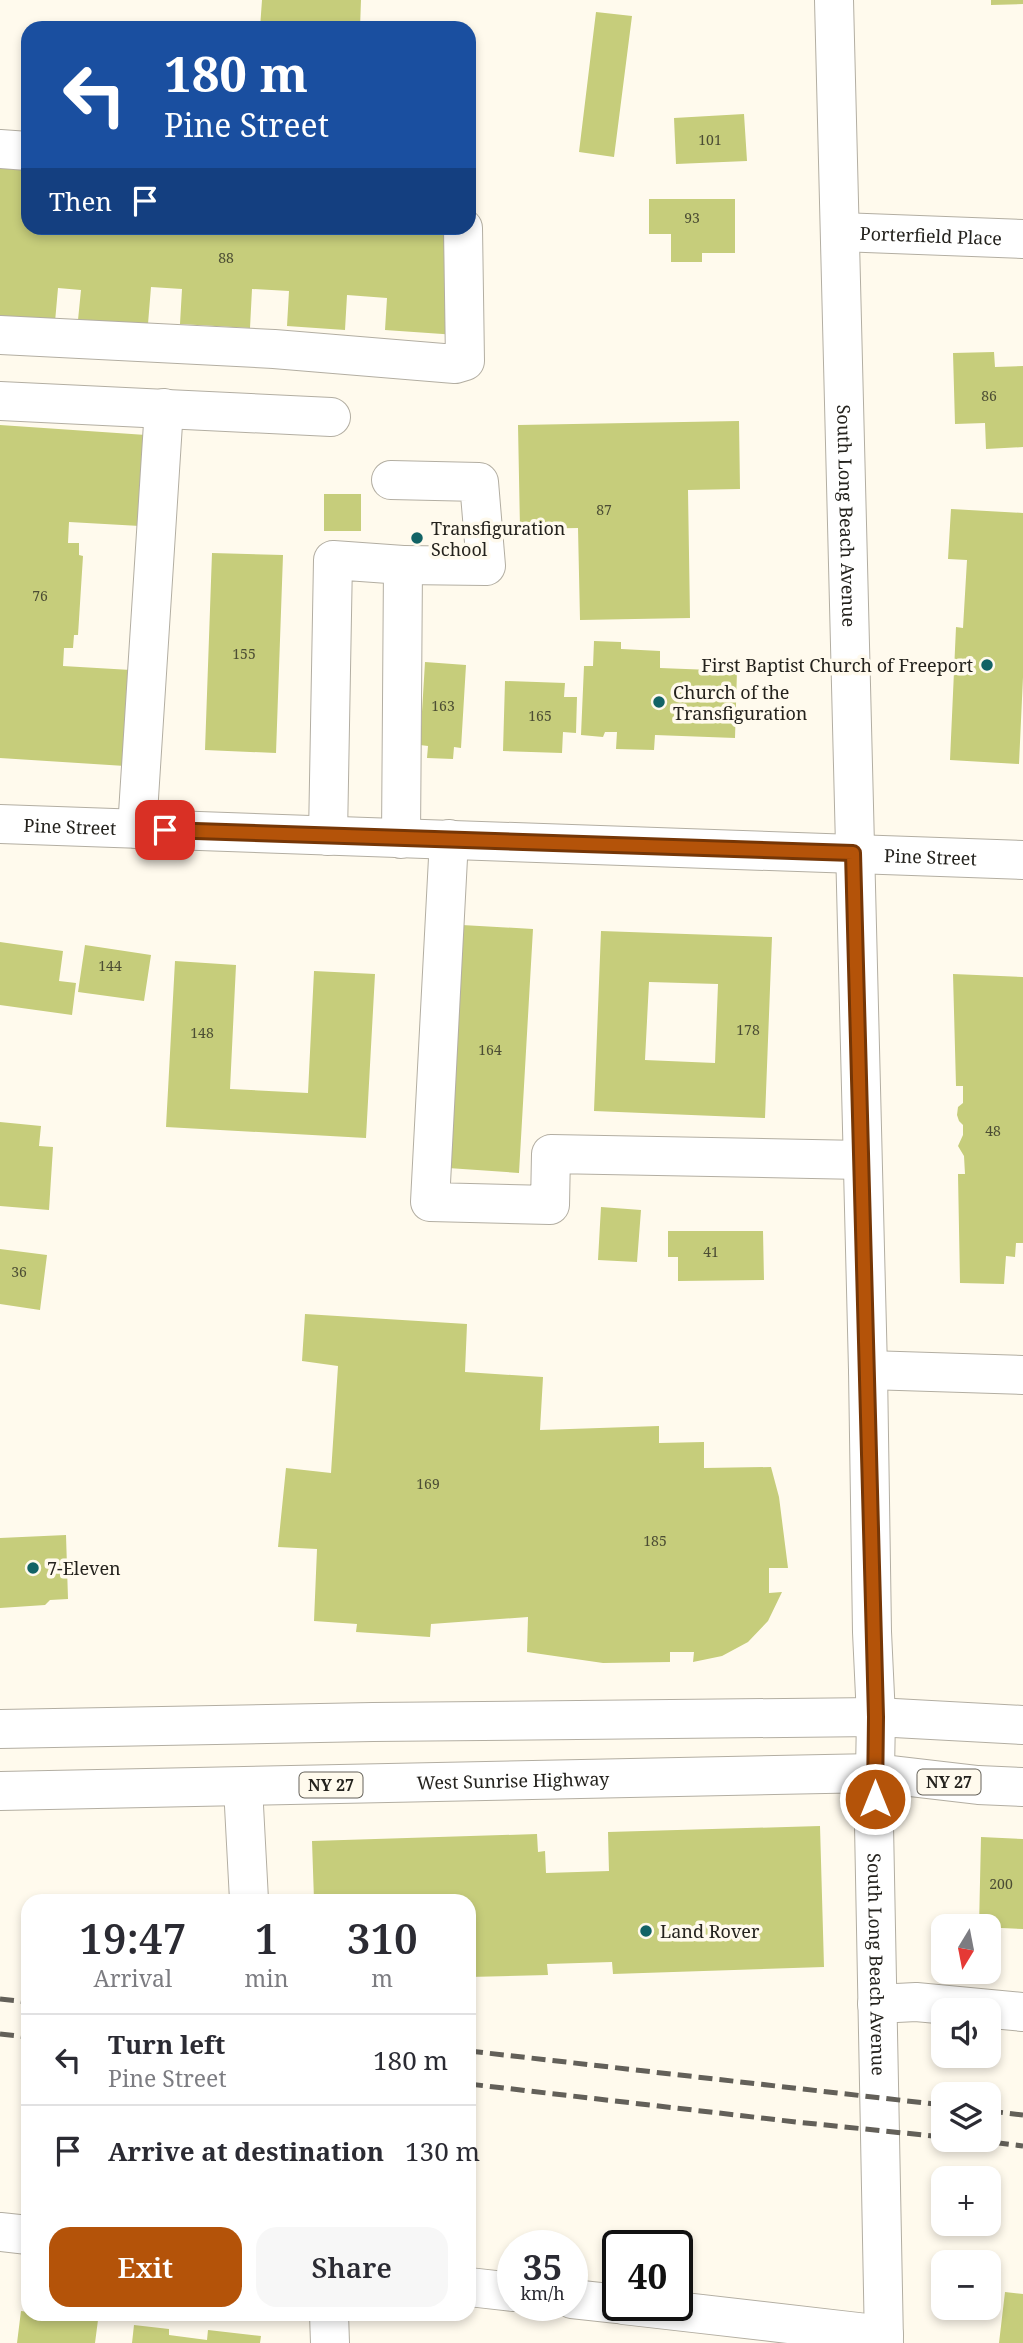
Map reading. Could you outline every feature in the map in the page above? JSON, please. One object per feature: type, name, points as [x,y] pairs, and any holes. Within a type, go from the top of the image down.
[{"type":"main road","name":"South Long Beach Avenue","points":[[834,0],[876,1717],[877,2004],[884,2339]]},
{"type":"main road","points":[[0,149],[21,150]]},
{"type":"main road","name":"Porterfield Place","points":[[840,232],[1023,239]]},
{"type":"main road","points":[[0,335],[274,349],[455,364],[466,361],[463,235]]},
{"type":"main road","points":[[0,401],[331,417]]},
{"type":"main road","points":[[137,829],[164,408]]},
{"type":"main road","points":[[328,836],[333,560],[402,565],[486,566],[480,482],[391,480]]},
{"type":"main road","points":[[401,839],[402,565]]},
{"type":"main road","name":"Pine Street","points":[[0,824],[1023,860]]},
{"type":"main road","points":[[449,839],[430,1202],[550,1205],[551,1154],[862,1160]]},
{"type":"main road","points":[[868,1370],[1023,1375]]},
{"type":"main road","points":[[0,1729],[876,1717],[1023,1725]]},
{"type":"main road","name":"West Sunrise Highway","points":[[0,1791],[875,1773],[978,1785],[1023,1787]]},
{"type":"main road","points":[[243,1787],[249,1894]]},
{"type":"main road","points":[[877,2004],[916,2002],[1023,2012]]},
{"type":"main road","points":[[0,2232],[21,2234]]},
{"type":"main road","points":[[476,2288],[497,2290]]},
{"type":"main road","points":[[693,2314],[884,2339]]},
{"type":"main road","points":[[329,2321],[330,2343]]},
{"type":"building","points":[[262,0],[361,0],[360,21],[260,21]]},
{"type":"building","points":[[991,0],[1023,0],[1023,4],[991,5]]},
{"type":"building","points":[[596,12],[632,16],[614,157],[579,152]]},
{"type":"building","points":[[744,114],[747,161],[676,164],[674,118]]},
{"type":"building","points":[[0,167],[21,168],[21,235],[452,235],[457,335],[385,330],[387,298],[347,295],[345,330],[287,326],[289,291],[252,289],[250,328],[180,324],[182,289],[151,287],[148,324],[78,320],[81,290],[58,288],[55,322],[0,318]]},
{"type":"building","points":[[649,199],[735,199],[735,253],[702,253],[702,262],[671,262],[671,234],[649,234]]},
{"type":"building","points":[[994,352],[995,367],[1023,366],[1023,447],[986,449],[985,423],[955,424],[953,353]]},
{"type":"building","points":[[739,421],[740,489],[688,490],[690,618],[580,620],[578,528],[520,529],[518,425]]},
{"type":"building","points":[[0,425],[146,435],[140,526],[69,522],[68,543],[79,543],[79,555],[83,556],[78,635],[74,635],[73,648],[64,648],[63,666],[131,670],[125,766],[0,758]]},
{"type":"building","points":[[324,494],[361,494],[361,531],[324,531]]},
{"type":"building","points":[[951,509],[1023,513],[1023,677],[1019,764],[950,760],[956,627],[963,628],[967,560],[948,559]]},
{"type":"building","points":[[212,553],[283,555],[276,753],[205,750]]},
{"type":"building","name":"Church of the Transfiguration","points":[[594,641],[621,642],[621,649],[660,651],[660,668],[737,671],[735,738],[655,735],[654,750],[616,749],[617,732],[605,732],[603,737],[581,735],[584,666],[593,666]]},
{"type":"building","points":[[425,662],[466,665],[461,748],[454,747],[453,759],[427,758],[428,746],[420,745]]},
{"type":"building","points":[[505,681],[565,683],[564,697],[577,697],[576,733],[563,732],[562,753],[503,751]]},
{"type":"building","points":[[462,925],[533,929],[519,1173],[448,1168]]},
{"type":"building","points":[[601,931],[772,937],[765,1118],[594,1111]],"holes":[[[649,982],[718,984],[715,1063],[645,1060]]]},
{"type":"building","points":[[0,942],[63,951],[59,981],[76,983],[72,1015],[0,1005]]},
{"type":"building","points":[[85,945],[151,955],[144,1001],[78,992]]},
{"type":"building","points":[[175,961],[236,965],[230,1089],[308,1093],[314,971],[375,974],[366,1138],[166,1127]]},
{"type":"building","points":[[953,974],[1023,977],[1023,1243],[1016,1243],[1015,1257],[1006,1256],[1004,1284],[960,1283],[958,1174],[965,1174],[964,1156],[958,1146],[963,1135],[963,1125],[957,1115],[958,1107],[963,1103],[963,1086],[956,1086]]},
{"type":"building","points":[[0,1122],[41,1126],[39,1146],[53,1147],[49,1210],[0,1206]]},
{"type":"building","points":[[601,1207],[641,1210],[637,1262],[598,1260]]},
{"type":"building","points":[[668,1231],[763,1231],[764,1280],[678,1281],[678,1257],[668,1257]]},
{"type":"building","points":[[0,1249],[47,1255],[40,1310],[0,1304]]},
{"type":"building","points":[[305,1314],[467,1324],[465,1372],[543,1377],[540,1430],[659,1426],[659,1443],[704,1442],[704,1468],[771,1467],[779,1497],[788,1568],[769,1568],[769,1593],[782,1592],[768,1621],[748,1642],[722,1656],[693,1662],[694,1652],[670,1652],[670,1662],[603,1663],[527,1652],[528,1617],[431,1624],[430,1637],[356,1632],[357,1624],[314,1621],[317,1549],[278,1547],[286,1468],[331,1473],[338,1366],[302,1361]]},
{"type":"building","name":"7-Eleven","points":[[66,1535],[68,1599],[50,1600],[45,1605],[0,1608],[0,1538]]},
{"type":"building","name":"Land Rover","points":[[820,1826],[824,1967],[613,1974],[612,1962],[547,1964],[548,1975],[476,1977],[476,1894],[314,1894],[312,1841],[537,1834],[538,1852],[545,1851],[546,1873],[609,1871],[608,1832]]},
{"type":"building","points":[[981,1837],[1023,1839],[1023,1929],[1001,1928],[1001,1914],[979,1914]]},
{"type":"building","points":[[1005,2292],[1023,2294],[1023,2343],[999,2343]]},
{"type":"building","points":[[21,2311],[21,2321],[98,2321],[95,2343],[17,2343]]},
{"type":"building","points":[[134,2325],[169,2329],[169,2335],[207,2340],[208,2330],[261,2336],[260,2343],[132,2343]]},
{"type":"railway","points":[[0,1999],[21,2001]]},
{"type":"railway","points":[[0,2034],[21,2036]]},
{"type":"railway","points":[[476,2052],[931,2104]]},
{"type":"railway","points":[[476,2085],[931,2136]]},
{"type":"railway","points":[[1001,2112],[1023,2115]]},
{"type":"railway","points":[[1001,2143],[1023,2146]]},
{"type":"place","name":"Transfiguration School","points":[[417,538]]},
{"type":"place","name":"First Baptist Church of Freeport","points":[[987,665]]},
{"type":"place","name":"Church of the Transfiguration","points":[[659,702]]},
{"type":"place","name":"7-Eleven","points":[[33,1568]]},
{"type":"place","name":"Land Rover","points":[[646,1931]]},
{"type":"route","points":[[165,830],[853,853],[868,1370],[876,1717],[875,1799]]}]
